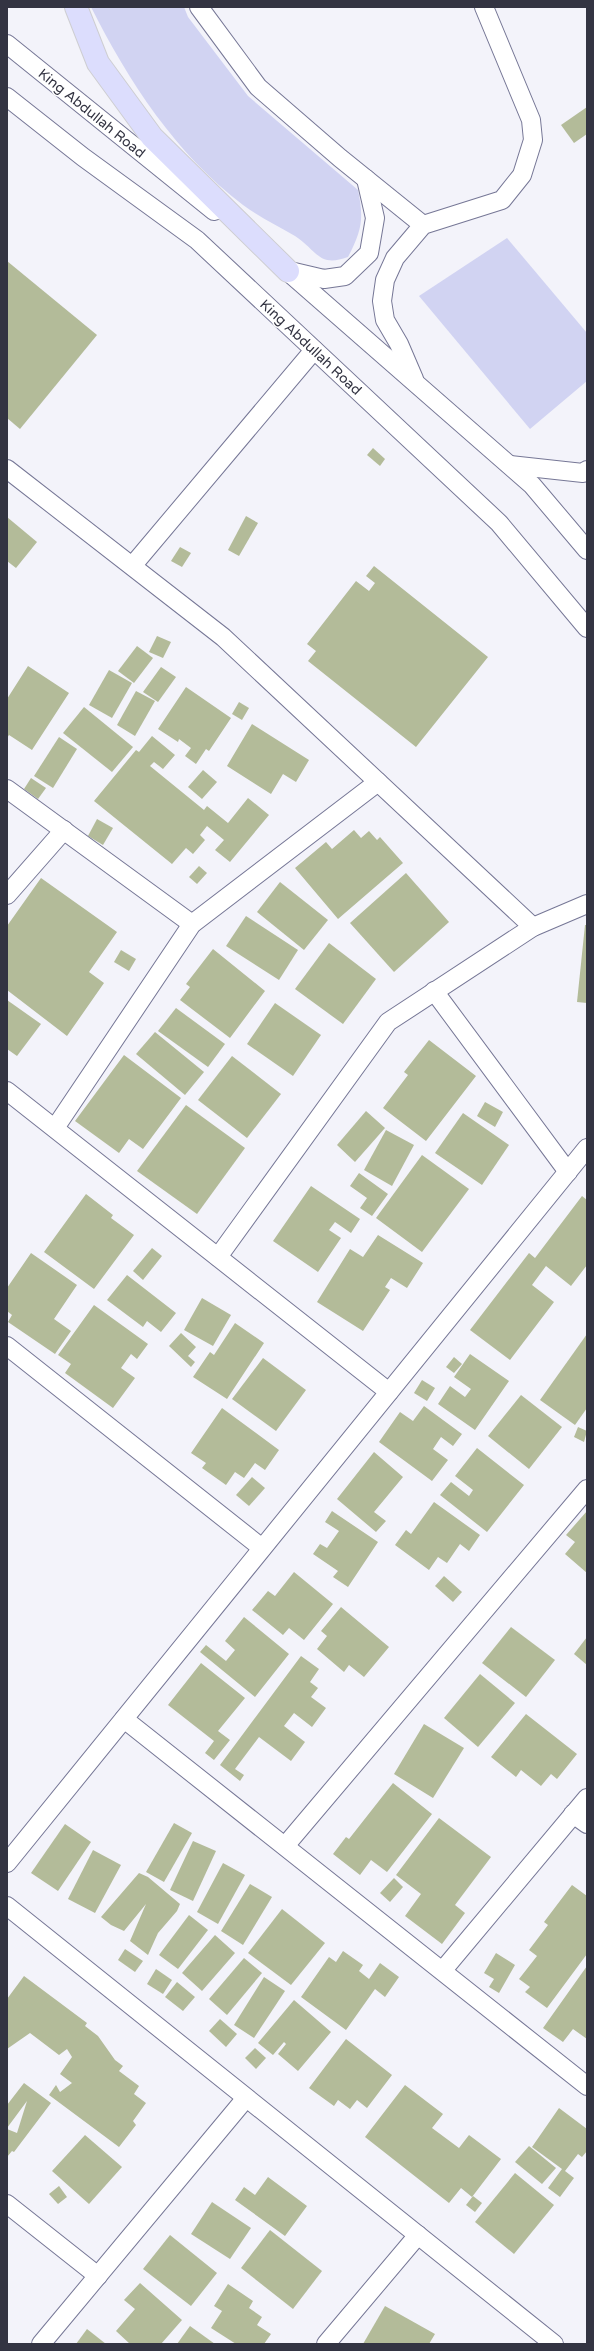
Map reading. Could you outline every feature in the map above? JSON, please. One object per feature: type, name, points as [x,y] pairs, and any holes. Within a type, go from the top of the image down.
[{"type":"main road","points":[[76,7],[98,63],[152,137],[288,271]]},
{"type":"street","points":[[199,7],[258,87],[366,179],[423,225]]},
{"type":"street","points":[[416,383],[399,344],[385,320],[382,301],[385,280],[395,258],[423,225],[502,200],[522,175],[533,140],[531,120],[484,7]]},
{"type":"street","name":"King Abdullah Road","points":[[7,44],[288,271],[532,485],[587,550]]},
{"type":"street","name":"King Abdullah Road","points":[[7,97],[83,157],[197,240],[499,523],[587,628]]},
{"type":"street","points":[[288,271],[324,278],[345,276],[369,253],[375,218],[366,179]]},
{"type":"street","points":[[132,565],[314,350]]},
{"type":"street","points":[[510,465],[586,473]]},
{"type":"street","points":[[7,469],[223,637],[533,927]]},
{"type":"street","points":[[55,1128],[192,924],[378,782]]},
{"type":"street","points":[[7,789],[192,924]]},
{"type":"street","points":[[7,895],[64,830]]},
{"type":"street","points":[[218,1257],[388,1022],[533,927],[587,904]]},
{"type":"street","points":[[434,991],[568,1172]]},
{"type":"street","points":[[7,1091],[389,1392]]},
{"type":"street","points":[[7,1862],[587,1148]]},
{"type":"street","points":[[7,1346],[262,1548]]},
{"type":"street","points":[[285,1846],[587,1490]]},
{"type":"street","points":[[124,1719],[443,1970],[587,2086]]},
{"type":"street","points":[[443,1970],[580,1819],[587,1798]]},
{"type":"street","points":[[7,1906],[554,2344]]},
{"type":"street","points":[[41,2344],[246,2098]]},
{"type":"street","points":[[7,2204],[98,2276]]},
{"type":"street","points":[[326,2344],[418,2235]]},
{"type":"shaded area","points":[[91,7],[184,7],[188,17],[248,96],[358,190],[361,209],[359,232],[348,257],[338,260],[330,260],[318,256],[295,236],[243,205],[196,163],[156,115],[138,89],[121,62]]},
{"type":"shaded area","points":[[507,238],[587,333],[587,381],[530,429],[419,296]]},
{"type":"building","points":[[587,107],[587,134],[574,143],[561,125]]},
{"type":"building","points":[[7,261],[97,335],[20,429],[7,418]]},
{"type":"building","points":[[373,448],[385,459],[380,466],[367,455]]},
{"type":"building","points":[[246,516],[258,523],[239,556],[228,550]]},
{"type":"building","points":[[7,517],[37,542],[16,568],[7,561]]},
{"type":"building","points":[[180,547],[191,553],[182,567],[171,561]]},
{"type":"building","points":[[374,566],[488,657],[416,747],[308,661],[316,651],[307,644],[356,581],[369,591],[375,583],[366,576]]},
{"type":"building","points":[[157,636],[171,642],[163,658],[149,652]]},
{"type":"building","points":[[137,646],[153,658],[134,683],[118,671]]},
{"type":"building","points":[[28,666],[69,693],[32,750],[9,735],[7,738],[7,699]]},
{"type":"building","points":[[161,667],[176,677],[158,702],[143,692]]},
{"type":"building","points":[[109,670],[132,683],[112,718],[89,705]]},
{"type":"building","points":[[186,687],[231,718],[209,751],[206,749],[196,764],[185,756],[191,748],[179,739],[178,742],[158,729]]},
{"type":"building","points":[[136,691],[155,701],[135,736],[117,725]]},
{"type":"building","points":[[239,702],[249,708],[242,720],[232,714]]},
{"type":"building","points":[[84,707],[133,747],[112,772],[63,733]]},
{"type":"building","points":[[252,724],[309,760],[296,782],[283,774],[271,794],[227,766]]},
{"type":"building","points":[[152,736],[175,755],[163,769],[154,762],[150,766],[204,810],[207,806],[228,823],[248,798],[269,815],[230,862],[215,850],[224,840],[207,826],[200,835],[205,840],[193,854],[186,848],[172,864],[94,801],[136,750],[139,752]]},
{"type":"building","points":[[59,737],[77,749],[53,788],[34,776]]},
{"type":"building","points":[[203,770],[217,782],[202,799],[188,787]]},
{"type":"building","points":[[31,778],[46,788],[38,799],[24,789]]},
{"type":"building","points":[[97,819],[113,828],[103,845],[88,836]]},
{"type":"building","points":[[354,830],[361,838],[369,831],[377,840],[380,837],[403,863],[338,919],[295,868],[326,842],[332,849]]},
{"type":"building","points":[[199,866],[207,873],[197,884],[189,877]]},
{"type":"building","points":[[406,873],[449,922],[394,972],[350,923]]},
{"type":"building","points":[[41,878],[117,932],[89,972],[104,983],[67,1036],[7,990],[7,926]]},
{"type":"building","points":[[280,882],[328,920],[304,950],[257,912]]},
{"type":"building","points":[[246,916],[298,950],[279,980],[226,946]]},
{"type":"building","points":[[585,925],[587,925],[587,1003],[577,1002]]},
{"type":"building","points":[[329,943],[376,979],[343,1024],[295,989]]},
{"type":"building","points":[[213,949],[265,991],[230,1038],[180,1000],[190,987],[186,984]]},
{"type":"building","points":[[121,950],[136,959],[129,971],[114,962]]},
{"type":"building","points":[[7,1000],[41,1024],[17,1056],[7,1049]]},
{"type":"building","points":[[275,1003],[321,1035],[293,1076],[247,1044]]},
{"type":"building","points":[[176,1008],[225,1044],[208,1067],[158,1031]]},
{"type":"building","points":[[155,1032],[204,1072],[185,1095],[136,1054]]},
{"type":"building","points":[[429,1040],[476,1076],[426,1141],[383,1108],[408,1075],[404,1072]]},
{"type":"building","points":[[124,1055],[181,1098],[143,1149],[129,1139],[119,1153],[75,1121]]},
{"type":"building","points":[[232,1056],[281,1094],[247,1138],[198,1100]]},
{"type":"building","points":[[485,1102],[503,1112],[495,1127],[477,1116]]},
{"type":"building","points":[[186,1105],[245,1148],[197,1214],[137,1171]]},
{"type":"building","points":[[366,1111],[385,1128],[355,1162],[337,1145]]},
{"type":"building","points":[[463,1113],[509,1145],[482,1185],[435,1153]]},
{"type":"building","points":[[386,1130],[414,1145],[392,1186],[364,1170]]},
{"type":"building","points":[[422,1155],[469,1189],[422,1252],[376,1218]]},
{"type":"building","points":[[359,1173],[388,1194],[372,1216],[360,1208],[367,1198],[350,1186]]},
{"type":"building","points":[[311,1186],[360,1219],[351,1233],[335,1222],[329,1230],[341,1238],[318,1272],[273,1241]]},
{"type":"building","points":[[86,1194],[113,1215],[111,1218],[134,1235],[94,1289],[44,1252]]},
{"type":"building","points":[[582,1196],[587,1200],[587,1265],[571,1286],[546,1266],[532,1285],[554,1302],[510,1360],[470,1330],[529,1253],[535,1258]]},
{"type":"building","points":[[378,1235],[423,1263],[407,1288],[391,1278],[385,1287],[390,1290],[363,1331],[317,1302],[350,1249],[363,1257]]},
{"type":"building","points":[[152,1248],[162,1256],[143,1280],[133,1271]]},
{"type":"building","points":[[31,1253],[77,1285],[54,1319],[71,1331],[55,1354],[8,1322],[12,1315],[7,1311],[7,1288]]},
{"type":"building","points":[[127,1275],[176,1313],[161,1332],[147,1321],[143,1327],[107,1300]]},
{"type":"building","points":[[202,1298],[231,1315],[213,1346],[184,1330]]},
{"type":"building","points":[[94,1305],[148,1344],[137,1359],[131,1354],[121,1368],[135,1378],[113,1408],[65,1373],[71,1364],[58,1355]]},
{"type":"building","points":[[235,1323],[264,1343],[227,1399],[193,1377],[210,1352],[214,1355]]},
{"type":"building","points":[[181,1333],[196,1347],[188,1356],[195,1362],[191,1367],[169,1346]]},
{"type":"building","points":[[587,1334],[587,1408],[575,1425],[540,1400]]},
{"type":"building","points":[[470,1354],[509,1381],[475,1430],[438,1404],[450,1386],[465,1397],[471,1389],[454,1377]]},
{"type":"building","points":[[454,1357],[462,1364],[454,1373],[446,1367]]},
{"type":"building","points":[[263,1358],[306,1390],[276,1431],[232,1399]]},
{"type":"building","points":[[422,1380],[435,1388],[427,1401],[414,1393]]},
{"type":"building","points":[[521,1395],[562,1427],[529,1469],[488,1436]]},
{"type":"building","points":[[424,1406],[462,1434],[453,1446],[441,1437],[433,1449],[448,1460],[432,1481],[379,1442],[400,1412],[413,1421]]},
{"type":"building","points":[[222,1408],[279,1450],[265,1470],[255,1463],[244,1478],[235,1472],[226,1485],[202,1468],[206,1463],[191,1453]]},
{"type":"building","points":[[578,1427],[587,1431],[584,1442],[574,1437]]},
{"type":"building","points":[[477,1448],[524,1485],[487,1532],[440,1495],[451,1482],[469,1496],[473,1490],[455,1476]]},
{"type":"building","points":[[374,1452],[403,1477],[374,1512],[386,1521],[376,1532],[337,1499]]},
{"type":"building","points":[[252,1477],[265,1488],[249,1506],[236,1495]]},
{"type":"building","points":[[434,1502],[480,1535],[469,1551],[460,1544],[447,1563],[438,1557],[429,1570],[395,1545],[406,1530],[411,1534]]},
{"type":"building","points":[[332,1511],[378,1542],[348,1587],[333,1577],[338,1571],[313,1554],[320,1544],[327,1548],[339,1531],[325,1522]]},
{"type":"building","points":[[587,1511],[587,1573],[565,1554],[575,1542],[566,1535]]},
{"type":"building","points":[[294,1572],[333,1604],[304,1640],[289,1628],[283,1635],[252,1610],[268,1591],[275,1596]]},
{"type":"building","points":[[444,1576],[462,1592],[453,1602],[435,1586]]},
{"type":"building","points":[[341,1607],[389,1647],[364,1677],[349,1665],[344,1672],[317,1649],[327,1636],[321,1631]]},
{"type":"building","points":[[244,1617],[289,1654],[255,1697],[200,1652],[206,1645],[226,1661],[235,1650],[225,1641]]},
{"type":"building","points":[[511,1627],[555,1660],[526,1697],[482,1663]]},
{"type":"building","points":[[587,1637],[587,1665],[574,1654]]},
{"type":"building","points":[[301,1656],[319,1669],[310,1682],[318,1688],[311,1697],[326,1708],[312,1727],[294,1713],[284,1726],[305,1742],[291,1761],[259,1737],[235,1769],[244,1775],[240,1781],[220,1765]]},
{"type":"building","points":[[201,1663],[245,1698],[218,1731],[230,1740],[214,1760],[205,1753],[214,1741],[168,1705]]},
{"type":"building","points":[[480,1674],[515,1703],[478,1747],[444,1718]]},
{"type":"building","points":[[526,1714],[577,1754],[557,1779],[551,1774],[541,1786],[521,1770],[516,1777],[491,1757]]},
{"type":"building","points":[[424,1724],[464,1748],[433,1798],[394,1774]]},
{"type":"building","points":[[393,1783],[432,1814],[387,1872],[371,1860],[360,1875],[333,1854],[346,1837],[349,1839]]},
{"type":"building","points":[[439,1818],[491,1857],[455,1905],[465,1913],[442,1944],[405,1916],[421,1894],[396,1875]]},
{"type":"building","points":[[174,1823],[192,1833],[164,1882],[146,1872]]},
{"type":"building","points":[[65,1824],[91,1842],[58,1891],[31,1873]]},
{"type":"building","points":[[193,1841],[216,1851],[193,1901],[170,1890]]},
{"type":"building","points":[[93,1850],[121,1865],[95,1913],[68,1899]]},
{"type":"building","points":[[223,1863],[245,1875],[218,1924],[197,1912]]},
{"type":"building","points":[[139,1873],[148,1877],[180,1904],[177,1911],[158,1933],[148,1955],[130,1941],[146,1904],[124,1931],[111,1925],[101,1917]]},
{"type":"building","points":[[394,1878],[403,1887],[390,1902],[380,1893]]},
{"type":"building","points":[[250,1884],[272,1897],[243,1945],[221,1931]]},
{"type":"building","points":[[572,1885],[587,1896],[587,1954],[547,2008],[525,1992],[530,1987],[519,1979],[537,1956],[529,1950],[548,1925],[544,1922]]},
{"type":"building","points":[[282,1909],[325,1943],[291,1985],[248,1953]]},
{"type":"building","points":[[189,1915],[208,1930],[178,1969],[159,1955]]},
{"type":"building","points":[[215,1935],[235,1953],[202,1991],[182,1973]]},
{"type":"building","points":[[125,1949],[143,1961],[135,1972],[118,1960]]},
{"type":"building","points":[[343,1951],[363,1965],[359,1971],[369,1979],[380,1963],[399,1977],[385,1997],[375,1989],[346,2030],[301,1997],[329,1957],[336,1962]]},
{"type":"building","points":[[496,1953],[515,1965],[499,1993],[489,1987],[494,1979],[484,1973]]},
{"type":"building","points":[[244,1958],[262,1973],[227,2015],[209,1999]]},
{"type":"building","points":[[587,1966],[587,2039],[573,2029],[563,2042],[543,2028]]},
{"type":"building","points":[[156,1969],[172,1980],[163,1994],[147,1984]]},
{"type":"building","points":[[24,1976],[87,2023],[85,2026],[98,2036],[115,2060],[123,2066],[119,2071],[139,2086],[134,2094],[146,2103],[133,2121],[136,2125],[119,2147],[49,2095],[56,2085],[60,2092],[72,2083],[60,2074],[72,2057],[67,2049],[59,2055],[30,2033],[7,2049],[7,1999]]},
{"type":"building","points":[[264,1977],[285,1991],[254,2038],[234,2025]]},
{"type":"building","points":[[177,1982],[195,1997],[183,2011],[165,1997]]},
{"type":"building","points":[[294,2000],[331,2032],[298,2071],[278,2054],[286,2044],[284,2042],[273,2055],[258,2043]]},
{"type":"building","points":[[220,2019],[237,2034],[226,2047],[209,2031]]},
{"type":"building","points":[[346,2039],[392,2075],[367,2108],[357,2100],[350,2109],[338,2100],[334,2106],[309,2088]]},
{"type":"building","points":[[255,2048],[266,2058],[256,2069],[245,2058]]},
{"type":"building","points":[[24,2083],[51,2103],[14,2152],[12,2151],[7,2157],[7,2129],[17,2133],[27,2101],[7,2128],[7,2105]]},
{"type":"building","points":[[405,2085],[443,2114],[432,2128],[459,2148],[469,2135],[501,2159],[472,2197],[461,2188],[449,2203],[365,2137]]},
{"type":"building","points":[[559,2108],[587,2129],[587,2151],[582,2157],[578,2154],[565,2171],[574,2178],[560,2197],[548,2188],[562,2169],[532,2147]]},
{"type":"building","points":[[85,2135],[122,2167],[89,2204],[52,2171]]},
{"type":"building","points":[[529,2146],[556,2168],[542,2184],[515,2162]]},
{"type":"building","points":[[515,2173],[554,2205],[514,2254],[475,2222]]},
{"type":"building","points":[[268,2177],[307,2206],[285,2236],[235,2200],[244,2187],[255,2195]]},
{"type":"building","points":[[59,2186],[67,2197],[58,2204],[49,2194]]},
{"type":"building","points":[[473,2196],[482,2203],[475,2212],[466,2205]]},
{"type":"building","points":[[212,2202],[251,2228],[230,2259],[191,2234]]},
{"type":"building","points":[[270,2230],[322,2271],[293,2309],[241,2268]]},
{"type":"building","points":[[170,2235],[217,2273],[191,2306],[143,2269]]},
{"type":"building","points":[[140,2283],[182,2320],[161,2344],[130,2344],[116,2331],[135,2309],[124,2300]]},
{"type":"building","points":[[228,2284],[253,2301],[249,2308],[262,2317],[257,2325],[271,2334],[264,2344],[236,2344],[211,2328],[222,2311],[214,2306]]},
{"type":"building","points":[[385,2306],[435,2334],[429,2344],[363,2344]]},
{"type":"building","points":[[190,2326],[215,2344],[177,2344]]},
{"type":"building","points":[[87,2329],[106,2344],[76,2344]]}]
